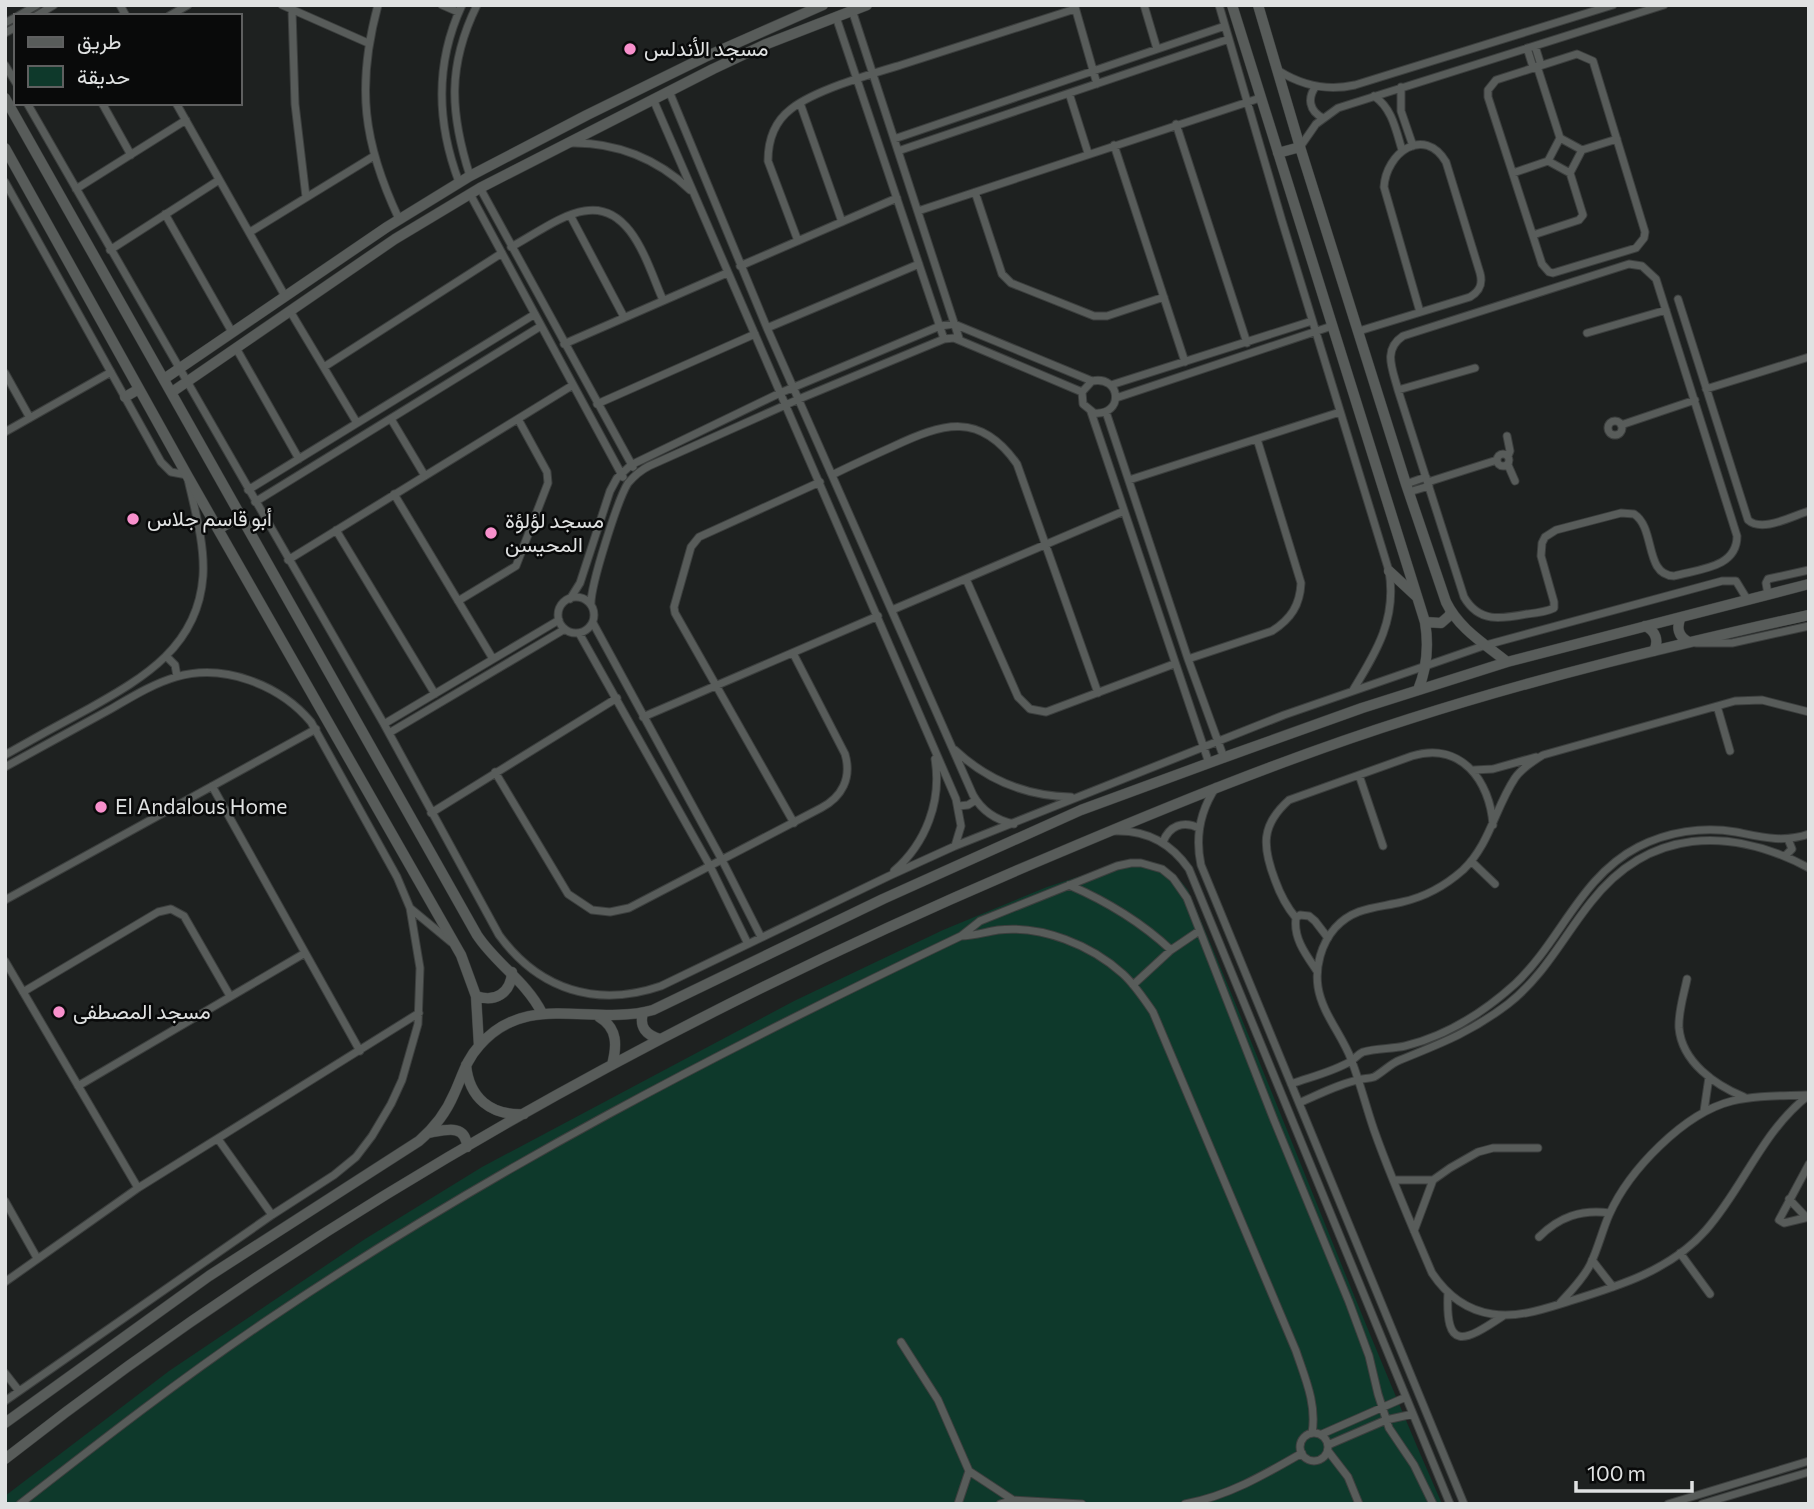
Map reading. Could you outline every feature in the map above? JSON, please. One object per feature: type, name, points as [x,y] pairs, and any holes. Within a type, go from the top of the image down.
[{"type":"street","points":[[21,14],[37,5]]},
{"type":"street","points":[[172,14],[188,5]]},
{"type":"street","points":[[282,5],[368,43]]},
{"type":"street","points":[[378,5],[368,43],[365,94],[367,119],[374,156],[399,219]]},
{"type":"street","points":[[442,5],[460,9],[446,49],[442,78],[442,107],[447,145],[459,182]]},
{"type":"street","points":[[470,176],[458,139],[454,100],[457,62],[467,25],[477,5]]},
{"type":"street","points":[[164,379],[387,227],[459,182],[681,69],[823,5]]},
{"type":"street","points":[[172,392],[396,239],[480,188],[747,53],[867,5]]},
{"type":"street","points":[[1144,5],[1157,49]]},
{"type":"street","points":[[1219,5],[1315,331],[1390,571],[1392,601],[1386,630],[1379,648],[1353,690]]},
{"type":"street","points":[[1232,5],[1425,622],[1426,664],[1418,690]]},
{"type":"street","points":[[1258,5],[1408,488],[1451,611],[1467,630],[1507,662]]},
{"type":"street","points":[[1279,71],[1296,81],[1316,86],[1335,88],[1355,85],[1613,5]]},
{"type":"street","points":[[1278,153],[1300,147],[1310,131],[1338,108],[1664,5]]},
{"type":"street","points":[[798,241],[768,161],[768,149],[775,127],[790,109],[800,103],[857,79],[1075,7],[1097,84]]},
{"type":"street","points":[[292,10],[295,104],[306,197]]},
{"type":"street","points":[[852,10],[959,338]]},
{"type":"street","points":[[836,17],[944,339]]},
{"type":"street","points":[[894,139],[1225,26]]},
{"type":"street","points":[[898,152],[1229,39]]},
{"type":"street","points":[[1531,47],[1560,138],[1582,150]]},
{"type":"street","points":[[1577,54],[1593,61],[1617,139],[1646,232],[1641,243],[1636,248],[1549,272],[1542,264],[1488,90],[1496,80],[1577,54]]},
{"type":"street","points":[[1316,86],[1311,94],[1310,104],[1315,113],[1323,118]]},
{"type":"street","points":[[1401,88],[1401,111],[1413,146]]},
{"type":"street","points":[[669,91],[766,328],[976,800],[993,817],[1014,824]]},
{"type":"street","points":[[1069,93],[1088,153]]},
{"type":"street","points":[[1374,96],[1386,106],[1402,150]]},
{"type":"street","points":[[5,98],[477,935],[492,955],[526,987],[542,1013]]},
{"type":"street","points":[[918,211],[1260,98]]},
{"type":"street","points":[[653,99],[959,806],[961,827],[956,846]]},
{"type":"street","points":[[800,103],[842,222]]},
{"type":"street","points":[[28,105],[384,724],[507,946],[525,964],[558,985],[596,995],[635,993],[661,986],[956,846],[1075,797],[1426,664],[1638,602],[1730,580],[1740,586],[1747,599]]},
{"type":"street","points":[[103,105],[131,155]]},
{"type":"street","points":[[177,105],[285,296]]},
{"type":"street","points":[[661,118],[677,111]]},
{"type":"street","points":[[76,190],[186,120]]},
{"type":"street","points":[[1176,124],[1247,342]]},
{"type":"street","points":[[1548,162],[1560,138]]},
{"type":"street","points":[[1570,173],[1582,150],[1617,139]]},
{"type":"street","points":[[567,144],[592,144],[629,152],[663,168],[692,191]]},
{"type":"street","points":[[1114,145],[1185,362]]},
{"type":"street","points":[[1359,331],[1420,312],[1476,294],[1479,290],[1482,278],[1446,162],[1429,146],[1413,146],[1402,150],[1390,162],[1384,187],[1420,312]]},
{"type":"street","points":[[5,148],[187,475],[456,946],[470,975],[476,996],[479,1046]]},
{"type":"street","points":[[250,232],[374,156]]},
{"type":"street","points":[[1513,173],[1548,162],[1570,173],[1583,212],[1582,218],[1533,234]]},
{"type":"street","points":[[110,250],[219,180]]},
{"type":"street","points":[[5,181],[164,466],[176,474],[187,475]]},
{"type":"street","points":[[480,188],[637,474]]},
{"type":"street","points":[[975,192],[1002,274],[1011,283],[1094,316],[1107,316],[1164,297]]},
{"type":"street","points":[[470,194],[627,485]]},
{"type":"street","points":[[740,266],[897,198]]},
{"type":"street","points":[[511,247],[570,215],[598,210],[611,214],[632,232],[663,300]]},
{"type":"street","points":[[165,214],[232,332]]},
{"type":"street","points":[[570,215],[624,317]]},
{"type":"street","points":[[387,227],[396,239]]},
{"type":"street","points":[[324,367],[502,253]]},
{"type":"street","points":[[766,328],[919,264]]},
{"type":"street","points":[[1629,264],[1642,266],[1652,274],[1695,400],[1737,536],[1733,554],[1724,563],[1668,576],[1657,567],[1640,517],[1621,513],[1556,530],[1545,537],[1541,556],[1555,605],[1552,610],[1502,619],[1487,617],[1473,610],[1464,597],[1398,390],[1390,355],[1394,344],[1403,336],[1629,264]]},
{"type":"street","points":[[564,344],[727,273]]},
{"type":"street","points":[[1678,299],[1748,520],[1759,526],[1809,511]]},
{"type":"street","points":[[1587,333],[1666,310]]},
{"type":"street","points":[[290,311],[357,424]]},
{"type":"street","points":[[248,490],[535,314]]},
{"type":"street","points":[[1111,386],[1312,321]]},
{"type":"street","points":[[593,623],[586,631],[579,633],[565,629],[559,620],[560,609],[580,583],[610,491],[622,474],[631,465],[794,387],[940,326],[954,324],[1092,381],[1104,381],[1111,386],[1116,398],[1112,408],[1107,412],[1091,412]]},
{"type":"street","points":[[255,502],[541,326]]},
{"type":"street","points":[[1116,398],[1332,326]]},
{"type":"street","points":[[597,404],[755,334]]},
{"type":"street","points":[[761,937],[593,623],[593,584],[627,485],[649,466],[799,399],[944,339],[959,338],[1082,392]]},
{"type":"street","points":[[236,348],[299,459]]},
{"type":"street","points":[[1706,389],[1809,357]]},
{"type":"street","points":[[1398,390],[1475,368]]},
{"type":"street","points":[[5,432],[111,372]]},
{"type":"street","points":[[5,373],[30,418]]},
{"type":"street","points":[[1092,381],[1082,392],[1083,404],[1091,412],[1209,763]]},
{"type":"street","points":[[288,560],[573,385]]},
{"type":"street","points":[[125,397],[139,389]]},
{"type":"street","points":[[1621,425],[1695,400]]},
{"type":"street","points":[[1107,412],[1188,659],[1224,758]]},
{"type":"street","points":[[1129,480],[1340,412]]},
{"type":"street","points":[[391,419],[425,476]]},
{"type":"street","points":[[458,601],[516,566],[548,484],[547,472],[517,419]]},
{"type":"street","points":[[832,475],[925,431],[960,426],[978,430],[994,438],[1017,464],[1098,693]]},
{"type":"street","points":[[1507,436],[1510,451],[1508,460],[1515,481]]},
{"type":"street","points":[[1188,659],[1272,631],[1291,617],[1297,606],[1301,583],[1257,439]]},
{"type":"street","points":[[1408,488],[1497,460],[1500,455],[1508,460]]},
{"type":"street","points":[[5,755],[130,685],[166,657],[180,640],[199,598],[203,576],[200,536],[187,475]]},
{"type":"street","points":[[793,823],[674,607],[691,547],[699,537],[820,482]]},
{"type":"street","points":[[394,495],[493,659]]},
{"type":"street","points":[[892,610],[1124,511]]},
{"type":"street","points":[[218,529],[242,516]]},
{"type":"street","points":[[336,530],[435,694]]},
{"type":"street","points":[[1768,594],[1768,579],[1809,569]]},
{"type":"street","points":[[1390,571],[1418,598]]},
{"type":"street","points":[[966,579],[1018,698],[1038,712],[1046,712],[1174,664]]},
{"type":"street","points":[[5,1423],[209,1276],[410,1148],[427,1133],[449,1105],[466,1065],[479,1046],[494,1031],[512,1021],[542,1013],[599,1016],[643,1013],[883,898],[1081,810],[1418,690],[1507,662],[1809,584]]},
{"type":"street","points":[[570,599],[584,599],[591,605]]},
{"type":"street","points":[[1425,622],[1441,624],[1451,611]]},
{"type":"street","points":[[5,1459],[127,1367],[318,1239],[525,1114],[660,1039],[776,979],[948,899],[1107,831],[1311,751],[1514,687],[1689,642],[1809,615]]},
{"type":"street","points":[[643,717],[878,616]]},
{"type":"street","points":[[1681,617],[1678,632],[1682,638],[1706,645],[1732,643],[1809,626]]},
{"type":"street","points":[[384,724],[559,620]]},
{"type":"street","points":[[1646,626],[1656,636],[1654,651]]},
{"type":"street","points":[[389,733],[565,629]]},
{"type":"street","points":[[579,633],[710,866],[748,944]]},
{"type":"street","points":[[495,772],[568,894],[583,906],[601,912],[620,911],[831,803],[845,784],[848,773],[845,754],[793,653]]},
{"type":"street","points":[[166,657],[175,665],[177,676]]},
{"type":"street","points":[[5,767],[145,690],[177,676],[225,675],[257,683],[281,694],[295,704],[316,729],[397,877],[410,908],[420,968],[419,1013],[402,1080],[373,1136],[356,1157],[334,1175],[272,1215],[5,1401]]},
{"type":"street","points":[[431,813],[495,772],[619,702],[634,699]]},
{"type":"street","points":[[1474,770],[1501,767],[1735,701],[1762,700],[1809,712]]},
{"type":"street","points":[[1717,706],[1730,751]]},
{"type":"street","points":[[5,900],[316,729]]},
{"type":"street","points":[[951,746],[980,770],[1014,787],[1038,794],[1075,797]]},
{"type":"street","points":[[888,876],[911,853],[928,826],[936,795],[937,772],[933,748]]},
{"type":"street","points":[[1317,971],[1300,943],[1296,933],[1296,918],[1280,893],[1265,849],[1271,821],[1289,800],[1420,754],[1432,753],[1454,758],[1474,770],[1488,796],[1493,825]]},
{"type":"street","points":[[1543,755],[1524,768],[1514,780],[1485,842],[1471,861],[1450,880],[1424,895],[1402,902],[1365,908],[1348,916],[1328,938],[1320,953],[1317,971],[1322,1003],[1352,1061],[1394,1180],[1432,1273],[1448,1292],[1476,1310],[1504,1315],[1534,1312],[1589,1295],[1665,1264],[1706,1230],[1763,1144],[1792,1109],[1808,1095]]},
{"type":"street","points":[[1501,767],[1509,772],[1514,780]]},
{"type":"street","points":[[1359,775],[1383,846]]},
{"type":"street","points":[[212,786],[360,1051]]},
{"type":"street","points":[[1217,786],[1204,810],[1199,828],[1201,865],[1464,1504]]},
{"type":"street","points":[[959,806],[976,800]]},
{"type":"street","points":[[1163,842],[1177,825],[1191,824],[1199,828]]},
{"type":"street","points":[[1291,1084],[1352,1061],[1363,1052],[1402,1047],[1436,1036],[1479,1013],[1529,971],[1579,899],[1604,871],[1638,847],[1679,833],[1700,830],[1788,839],[1809,834]]},
{"type":"street","points":[[1107,831],[1137,832],[1163,842],[1178,854],[1189,869],[1450,1504]]},
{"type":"street","points":[[1785,856],[1792,849],[1788,839]]},
{"type":"street","points":[[1299,1103],[1375,1076],[1383,1068],[1459,1037],[1511,1002],[1547,965],[1589,903],[1611,878],[1644,855],[1684,842],[1725,840],[1756,846],[1809,868]]},
{"type":"street","points":[[1471,861],[1495,884]]},
{"type":"street","points":[[961,936],[971,926],[994,915],[1117,866],[1131,863],[1151,865],[1162,869],[1180,886],[1349,1302],[1369,1356],[1386,1420],[1421,1477],[1433,1504]]},
{"type":"street","points":[[1604,871],[1611,878]]},
{"type":"street","points":[[1069,885],[1111,906],[1171,950]]},
{"type":"street","points":[[410,908],[456,946]]},
{"type":"street","points":[[23,992],[162,910],[171,909],[184,916],[230,996]]},
{"type":"street","points":[[994,915],[999,930]]},
{"type":"street","points":[[1296,918],[1300,915],[1309,916],[1328,938]]},
{"type":"street","points":[[20,1504],[177,1382],[272,1317],[396,1237],[536,1153],[817,1004],[961,936],[999,930],[1034,932],[1067,941],[1105,960],[1133,985],[1153,1012],[1296,1351],[1312,1403],[1312,1433]]},
{"type":"street","points":[[1133,985],[1171,950],[1199,931]]},
{"type":"street","points":[[79,1086],[305,953]]},
{"type":"street","points":[[5,961],[138,1188]]},
{"type":"street","points":[[476,996],[488,999],[501,995],[509,985],[512,972]]},
{"type":"street","points":[[1687,979],[1680,1013],[1681,1037],[1691,1059],[1709,1077],[1731,1092],[1746,1098]]},
{"type":"street","points":[[5,1282],[138,1188],[419,1013]]},
{"type":"street","points":[[643,1013],[641,1021],[645,1031],[660,1039]]},
{"type":"street","points":[[599,1016],[610,1025],[614,1033],[616,1045],[612,1065]]},
{"type":"street","points":[[1377,1051],[1383,1068]]},
{"type":"street","points":[[466,1065],[470,1084],[484,1106],[502,1113],[525,1114]]},
{"type":"street","points":[[1704,1111],[1709,1077]]},
{"type":"street","points":[[1559,1304],[1580,1280],[1592,1260],[1610,1213],[1643,1164],[1679,1130],[1704,1111],[1746,1098],[1808,1095]]},
{"type":"street","points":[[427,1133],[459,1130],[466,1137],[467,1147]]},
{"type":"street","points":[[218,1139],[272,1215]]},
{"type":"street","points":[[1394,1180],[1433,1180],[1478,1153],[1509,1147],[1538,1148]]},
{"type":"street","points":[[1807,1217],[1784,1223],[1779,1217],[1809,1164]]},
{"type":"street","points":[[1414,1232],[1433,1180]]},
{"type":"street","points":[[1789,1199],[1807,1217]]},
{"type":"street","points":[[5,1201],[37,1258]]},
{"type":"street","points":[[1539,1237],[1571,1215],[1597,1211],[1610,1213]]},
{"type":"street","points":[[1345,1247],[1356,1242]]},
{"type":"street","points":[[1680,1253],[1710,1294]]},
{"type":"street","points":[[1592,1260],[1613,1287]]},
{"type":"street","points":[[1580,1280],[1589,1295]]},
{"type":"street","points":[[1448,1292],[1449,1327],[1463,1337],[1472,1336],[1504,1315]]},
{"type":"street","points":[[901,1342],[938,1400],[969,1471],[1013,1500]]},
{"type":"street","points":[[5,1373],[19,1391]]},
{"type":"street","points":[[1406,1397],[1322,1434],[1312,1433],[1301,1441],[1302,1453],[1307,1459],[1315,1461],[1322,1458],[1328,1448],[1386,1420],[1413,1414]]},
{"type":"street","points":[[1322,1434],[1328,1448],[1348,1477],[1359,1504]]},
{"type":"street","points":[[1185,1504],[1233,1490],[1302,1453]]},
{"type":"street","points":[[1668,1504],[1809,1461]]},
{"type":"street","points":[[958,1504],[969,1471]]},
{"type":"street","points":[[1702,1504],[1809,1472]]},
{"type":"street","points":[[1000,1504],[1013,1500],[1082,1504]]},
{"type":"green space","points":[[1129,860],[1147,861],[1163,866],[1188,890],[1442,1504],[5,1504],[5,1496],[169,1371],[365,1239],[482,1167],[794,1001],[943,930],[1047,887]]},
{"type":"place","name":"مسجد الأندلس","points":[[630,49]]},
{"type":"place","name":"أبو قاسم جلاس","points":[[133,519]]},
{"type":"place","name":"مسجد لؤلؤة المحيسن","points":[[491,533]]},
{"type":"place","name":"El Andalous Home","points":[[101,807]]},
{"type":"place","name":"مسجد المصطفى","points":[[59,1012]]}]
